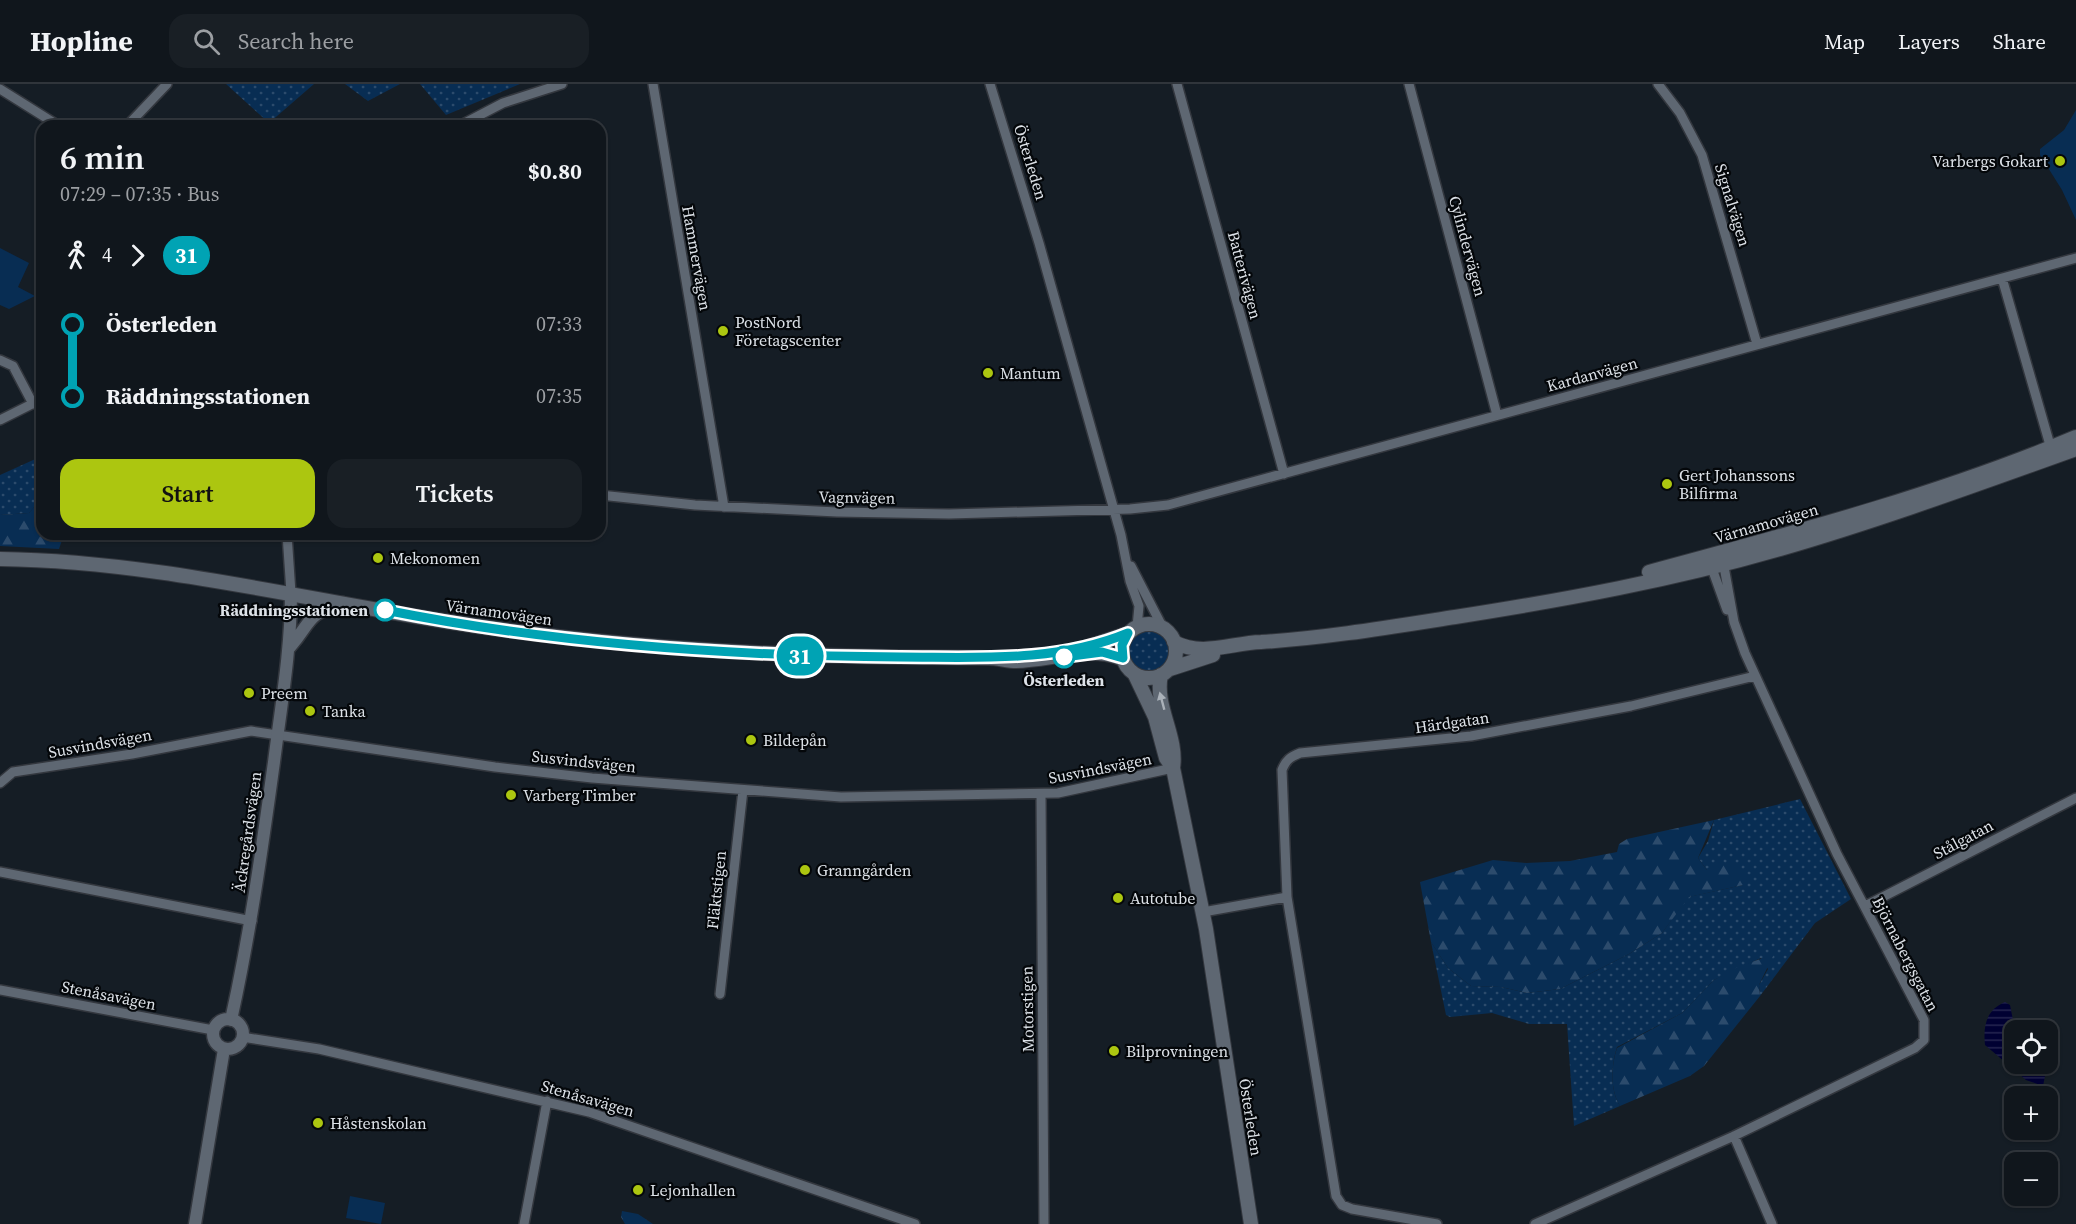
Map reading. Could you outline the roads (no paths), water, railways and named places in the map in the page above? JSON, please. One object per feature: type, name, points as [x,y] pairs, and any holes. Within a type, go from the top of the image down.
[{"type":"main road","name":"Värnamovägen","points":[[2052,452],[2076,437]]},
{"type":"main road","name":"Värnamovägen","points":[[1135,675],[1148,678],[1211,656],[1289,640],[1531,606],[1716,561],[2052,452],[2076,449]]},
{"type":"main road","name":"Värnamovägen","points":[[0,559],[82,562],[133,568],[291,593],[444,621],[595,641],[773,655],[998,658],[1069,650],[1150,624],[1163,628]]},
{"type":"main road","points":[[1163,628],[1174,642],[1176,656],[1166,672]]},
{"type":"main road","points":[[1133,630],[1122,645],[1123,658],[1135,675]]},
{"type":"main road","name":"Värnamovägen","points":[[1174,642],[1197,651],[1248,642],[1289,640]]},
{"type":"main road","name":"Värnamovägen","points":[[998,658],[1013,661],[1102,652],[1123,658]]},
{"type":"main road","name":"Österleden","points":[[1166,672],[1159,688],[1175,753],[1173,768],[1203,912],[1251,1224]]},
{"type":"main road","name":"Österleden","points":[[1135,675],[1155,717],[1166,758],[1173,768]]},
{"type":"street","points":[[470,120],[503,103],[562,84]]},
{"type":"street","name":"Hammervägen","points":[[653,84],[724,507]]},
{"type":"street","name":"Österleden","points":[[990,84],[1039,243],[1128,561],[1130,581],[1139,606],[1133,630]]},
{"type":"street","name":"Batterivägen","points":[[1177,84],[1284,474]]},
{"type":"street","name":"Cylindervägen","points":[[1409,84],[1497,415]]},
{"type":"street","name":"Signalvägen","points":[[1658,84],[1680,112],[1702,154],[1757,344]]},
{"type":"street","points":[[133,120],[167,85]]},
{"type":"street","points":[[2,89],[50,120]]},
{"type":"street","name":"Kardanvägen","points":[[1114,509],[1168,505],[2076,258]]},
{"type":"street","points":[[2002,278],[2052,452]]},
{"type":"street","points":[[0,360],[13,366],[36,399]]},
{"type":"street","points":[[0,420],[36,403]]},
{"type":"street","name":"Vagnvägen","points":[[606,496],[724,507],[949,514],[1114,509]]},
{"type":"street","points":[[287,540],[291,593]]},
{"type":"street","name":"Österleden","points":[[1128,561],[1163,628]]},
{"type":"street","name":"Björnabergsgatan","points":[[1535,1224],[1734,1136],[1915,1048],[1924,1040],[1926,1032],[1924,1020],[1802,781],[1755,676],[1734,622],[1716,561]]},
{"type":"street","name":"Äckregårdsvägen","points":[[231,1020],[252,921],[289,648],[291,593]]},
{"type":"street","name":"Äckregårdsvägen","points":[[289,648],[310,618],[328,607],[343,602]]},
{"type":"street","name":"Härdgatan","points":[[1437,1224],[1352,1209],[1342,1205],[1336,1196],[1287,897],[1282,770],[1290,757],[1300,753],[1471,736],[1631,706],[1755,676]]},
{"type":"street","name":"Susvindsvägen","points":[[2,776],[13,772],[132,754],[251,731],[495,767],[743,790],[841,796],[1058,793],[1173,768]]},
{"type":"street","name":"Fläktstigen","points":[[720,994],[743,790]]},
{"type":"street","name":"Motorstigen","points":[[1041,794],[1044,1224]]},
{"type":"street","name":"Stålgatan","points":[[1864,906],[2076,798]]},
{"type":"street","points":[[0,872],[252,921]]},
{"type":"street","points":[[1203,912],[1287,897]]},
{"type":"street","name":"Stenåsavägen","points":[[0,990],[213,1030]]},
{"type":"street","points":[[231,1020],[241,1028],[242,1037],[236,1047],[224,1049],[215,1042],[213,1030],[219,1022],[231,1020]]},
{"type":"street","name":"Stenåsavägen","points":[[242,1037],[319,1049],[547,1101],[637,1127],[915,1224]]},
{"type":"street","points":[[195,1224],[224,1049]]},
{"type":"street","points":[[524,1224],[547,1101]]},
{"type":"street","points":[[1734,1136],[1772,1224]]},
{"type":"place","name":"Varbergs Gokart","points":[[2060,161]]},
{"type":"place","name":"PostNord Företagscenter","points":[[723,331]]},
{"type":"place","name":"Mantum","points":[[988,373]]},
{"type":"place","name":"Gert Johanssons Bilfirma","points":[[1667,484]]},
{"type":"place","name":"Mekonomen","points":[[378,558]]},
{"type":"place","name":"Räddningsstationen","points":[[385,610]]},
{"type":"place","name":"Österleden","points":[[1064,657]]},
{"type":"place","name":"Preem","points":[[249,693]]},
{"type":"place","name":"Tanka","points":[[310,711]]},
{"type":"place","name":"Bildepån","points":[[751,740]]},
{"type":"place","name":"Varberg Timber","points":[[511,795]]},
{"type":"place","name":"Granngården","points":[[805,870]]},
{"type":"place","name":"Autotube","points":[[1118,898]]},
{"type":"place","name":"Bilprovningen","points":[[1114,1051]]},
{"type":"place","name":"Håstenskolan","points":[[318,1123]]},
{"type":"place","name":"Lejonhallen","points":[[638,1190]]}]
